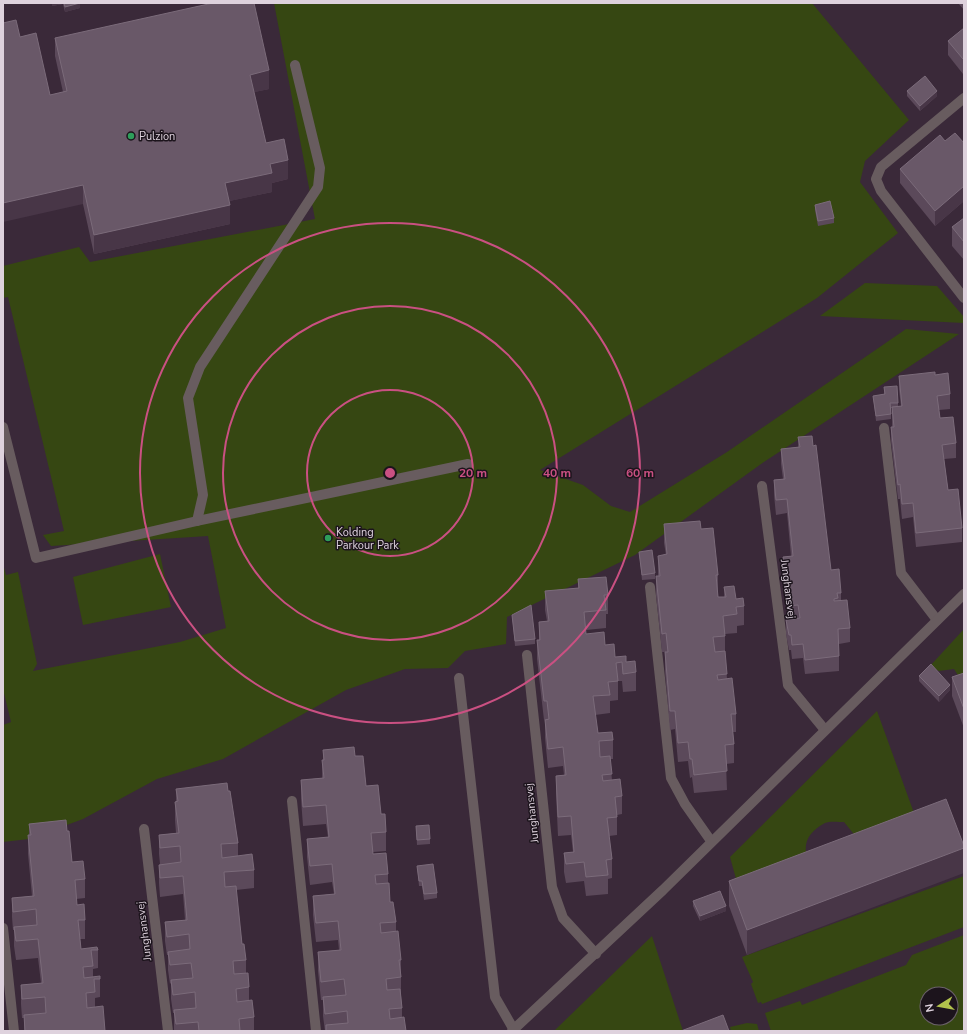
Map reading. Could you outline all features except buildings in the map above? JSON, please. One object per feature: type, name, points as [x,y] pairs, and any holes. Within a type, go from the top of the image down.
[{"type":"street","points":[[197,521],[203,495],[188,398],[200,367],[318,187],[320,168],[295,65]]},
{"type":"street","points":[[964,98],[881,166],[876,178],[881,191],[964,298]]},
{"type":"street","points":[[3,427],[36,558],[197,521],[468,464]]},
{"type":"street","points":[[884,428],[901,573],[937,620]]},
{"type":"street","name":"Junghansvej","points":[[762,486],[788,685],[825,730]]},
{"type":"street","points":[[650,587],[671,778],[685,804],[711,841]]},
{"type":"street","points":[[459,678],[495,998],[513,1030],[596,954],[964,594]]},
{"type":"street","name":"Junghansvej","points":[[527,655],[552,887],[563,918],[596,954]]},
{"type":"street","points":[[292,801],[316,1031]]},
{"type":"street","name":"Junghansvej","points":[[144,829],[168,1031]]},
{"type":"street","points":[[3,928],[14,1031]]},
{"type":"green space","points":[[274,3],[812,3],[909,120],[865,161],[860,182],[898,233],[817,298],[540,470],[583,485],[611,506],[630,512],[727,452],[906,329],[959,334],[761,464],[635,555],[507,617],[506,644],[465,651],[448,668],[405,669],[346,690],[223,759],[157,779],[83,819],[29,839],[3,842],[3,725],[11,722],[3,689],[3,564],[6,575],[18,572],[37,664],[33,671],[180,642],[226,628],[208,536],[51,546],[43,535],[64,531],[8,297],[3,298],[3,266],[79,247],[90,262],[315,219]]},
{"type":"green space","points":[[865,283],[937,286],[964,317],[964,323],[820,316]]},
{"type":"green space","points":[[160,554],[171,607],[83,625],[73,577]]},
{"type":"green space","points":[[964,629],[964,678],[961,680],[954,669],[939,671],[930,666]]},
{"type":"green space","points":[[877,711],[918,824],[854,846],[853,833],[844,822],[827,822],[814,830],[810,835],[806,845],[809,862],[738,886],[730,857]]},
{"type":"green space","points":[[964,876],[964,927],[762,1004],[761,1002],[758,1003],[751,984],[753,982],[742,957]]},
{"type":"green space","points":[[964,935],[964,1031],[771,1031],[765,1013],[800,1001],[802,1005],[906,965],[912,955]]},
{"type":"green space","points":[[652,936],[683,1031],[554,1031]]},
{"type":"green space","points":[[747,1023],[757,1024],[759,1031],[731,1031],[730,1027]]},
{"type":"place","name":"Pulzion","points":[[131,136]]},
{"type":"place","name":"Kolding Parkour Park","points":[[328,538]]}]
